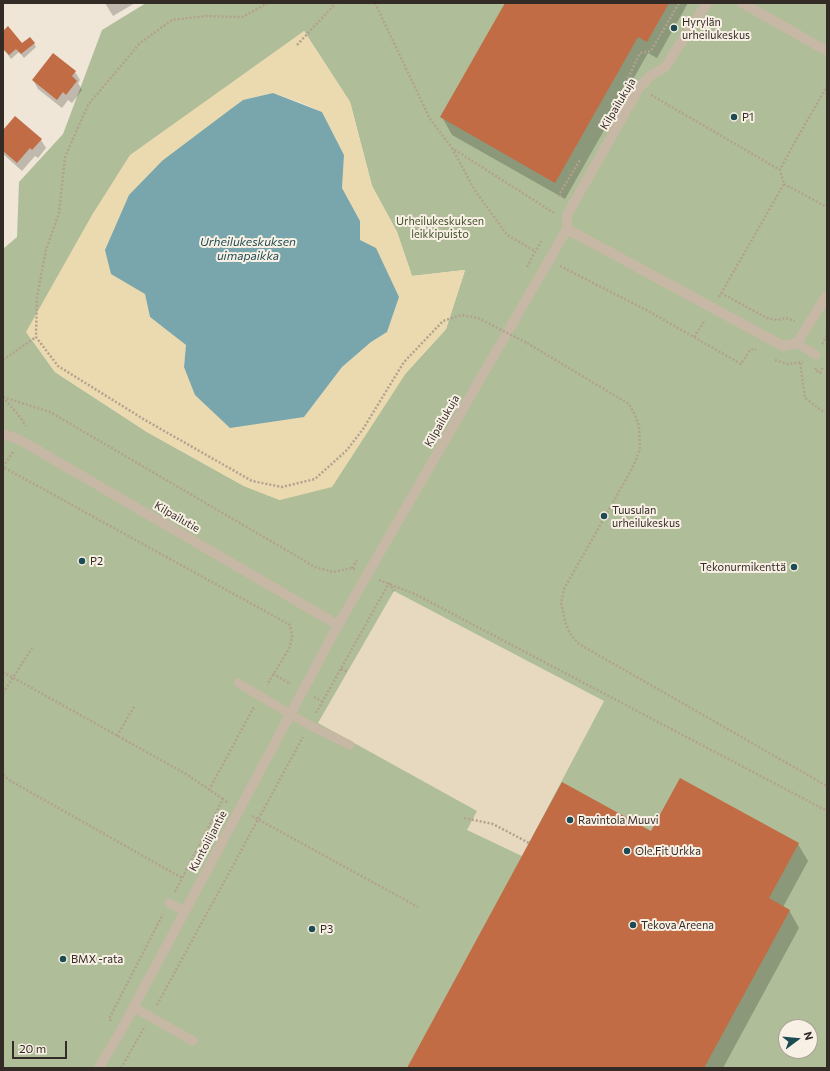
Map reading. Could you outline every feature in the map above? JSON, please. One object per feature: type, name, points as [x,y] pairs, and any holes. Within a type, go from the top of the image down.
[{"type":"street","name":"Kilpailukuja","points":[[338,625],[567,229],[567,215],[639,88],[650,76],[665,67],[707,3]]},
{"type":"street","points":[[742,3],[827,51]]},
{"type":"street","points":[[567,229],[783,346],[797,343],[808,328],[827,295]]},
{"type":"street","name":"Kilpailutie","points":[[3,434],[20,440],[338,625]]},
{"type":"street","name":"Kuntoilijantie","points":[[99,1068],[338,625]]},
{"type":"lane","points":[[797,343],[816,355]]},
{"type":"lane","points":[[238,683],[290,714],[350,745]]},
{"type":"lane","points":[[169,903],[184,911]]},
{"type":"lane","points":[[133,1007],[193,1041]]},
{"type":"path","points":[[268,3],[242,17],[205,16],[172,20],[140,43],[88,105],[65,157],[59,213],[46,250],[37,297],[36,337],[58,366],[145,420],[252,481],[282,487],[315,479],[347,450],[363,429],[404,362],[443,321],[461,315],[478,318],[527,343],[628,404],[635,415],[639,426],[640,449],[634,465],[564,589],[562,603],[566,625],[571,635],[578,643],[586,648],[827,786]]},
{"type":"path","points":[[297,45],[336,3]]},
{"type":"path","points":[[375,3],[430,119],[452,148],[474,189],[507,234],[549,260],[650,312],[741,364],[750,350],[754,349],[760,352]]},
{"type":"path","points":[[827,86],[780,170],[784,184],[827,208]]},
{"type":"path","points":[[639,88],[780,170]]},
{"type":"path","points":[[452,148],[557,215],[567,215]]},
{"type":"path","points":[[694,337],[784,184]]},
{"type":"path","points":[[721,293],[767,318],[777,320],[786,318],[825,338]]},
{"type":"path","points":[[3,360],[36,337]]},
{"type":"path","points":[[772,358],[778,362],[788,364],[800,363],[816,355]]},
{"type":"path","points":[[800,363],[805,398],[825,413]]},
{"type":"path","points":[[3,397],[50,412],[315,567],[333,572],[352,568]]},
{"type":"path","points":[[3,467],[290,625],[292,636],[290,647],[260,696],[209,790]]},
{"type":"path","points":[[389,583],[394,591]]},
{"type":"path","points":[[121,1068],[389,583]]},
{"type":"path","points":[[389,583],[414,594],[827,811]]},
{"type":"path","points":[[3,693],[32,648]]},
{"type":"path","points":[[341,669],[348,672]]},
{"type":"path","points":[[3,672],[186,774],[223,799]]},
{"type":"path","points":[[117,736],[135,705]]},
{"type":"path","points":[[3,775],[16,784],[182,878]]},
{"type":"path","points":[[464,818],[493,824],[529,843]]},
{"type":"path","points":[[259,819],[418,907]]},
{"type":"green space","name":"Tuusulan urheilukeskus","points":[[146,3],[827,3],[827,1068],[3,1068],[3,249],[17,237],[19,182],[63,134],[102,30]],"holes":[[[304,31],[350,102],[372,186],[397,232],[412,276],[465,270],[446,329],[406,373],[280,500],[244,486],[147,432],[55,372],[27,333]]]},
{"type":"sand","points":[[304,31],[350,102],[372,186],[397,232],[412,276],[465,270],[446,329],[406,373],[332,487],[280,500],[244,486],[147,432],[55,372],[26,332],[92,215],[130,155]],"holes":[[[273,93],[322,112],[344,155],[342,188],[360,221],[360,240],[387,332],[371,342],[342,367],[304,417],[184,367],[186,345],[150,317],[145,294],[162,161],[243,100]]]},
{"type":"shaded area","points":[[394,591],[604,701],[522,856],[467,830],[477,811],[318,723]]},
{"type":"water","name":"Urheilukeskuksen uimapaikka","points":[[273,93],[322,112],[344,155],[342,188],[360,221],[360,240],[376,248],[399,297],[387,332],[371,342],[342,367],[304,417],[230,428],[195,395],[184,367],[186,345],[150,317],[145,294],[111,274],[105,250],[129,195],[162,161],[243,100]]},
{"type":"building","points":[[505,3],[669,3],[647,42],[638,37],[555,183],[440,117]]},
{"type":"building","points":[[8,26],[22,43],[30,37],[35,43],[21,54],[16,49],[9,55],[3,49],[3,31]]},
{"type":"building","points":[[53,53],[76,71],[72,76],[77,81],[66,95],[63,92],[57,100],[32,80]]},
{"type":"building","points":[[15,116],[42,139],[32,150],[30,148],[17,163],[3,151],[3,130]]},
{"type":"building","name":"Tekova Areena","points":[[680,778],[799,843],[769,898],[790,910],[704,1068],[407,1068],[562,782],[651,831]]},
{"type":"place","name":"Hyrylän urheilukeskus","points":[[674,28]]},
{"type":"place","name":"P1","points":[[734,117]]},
{"type":"place","name":"Tuusulan urheilukeskus","points":[[604,516]]},
{"type":"place","name":"P2","points":[[82,561]]},
{"type":"place","name":"Tekonurmikenttä","points":[[794,567]]},
{"type":"place","name":"Ravintola Muuvi","points":[[570,820]]},
{"type":"place","name":"Ole.Fit Urkka","points":[[627,851]]},
{"type":"place","name":"Tekova Areena","points":[[633,925]]},
{"type":"place","name":"P3","points":[[312,929]]},
{"type":"place","name":"BMX -rata","points":[[63,959]]},
{"type":"park label","name":"Urheilukeskuksen leikkipuisto","points":[[440,227]]}]
